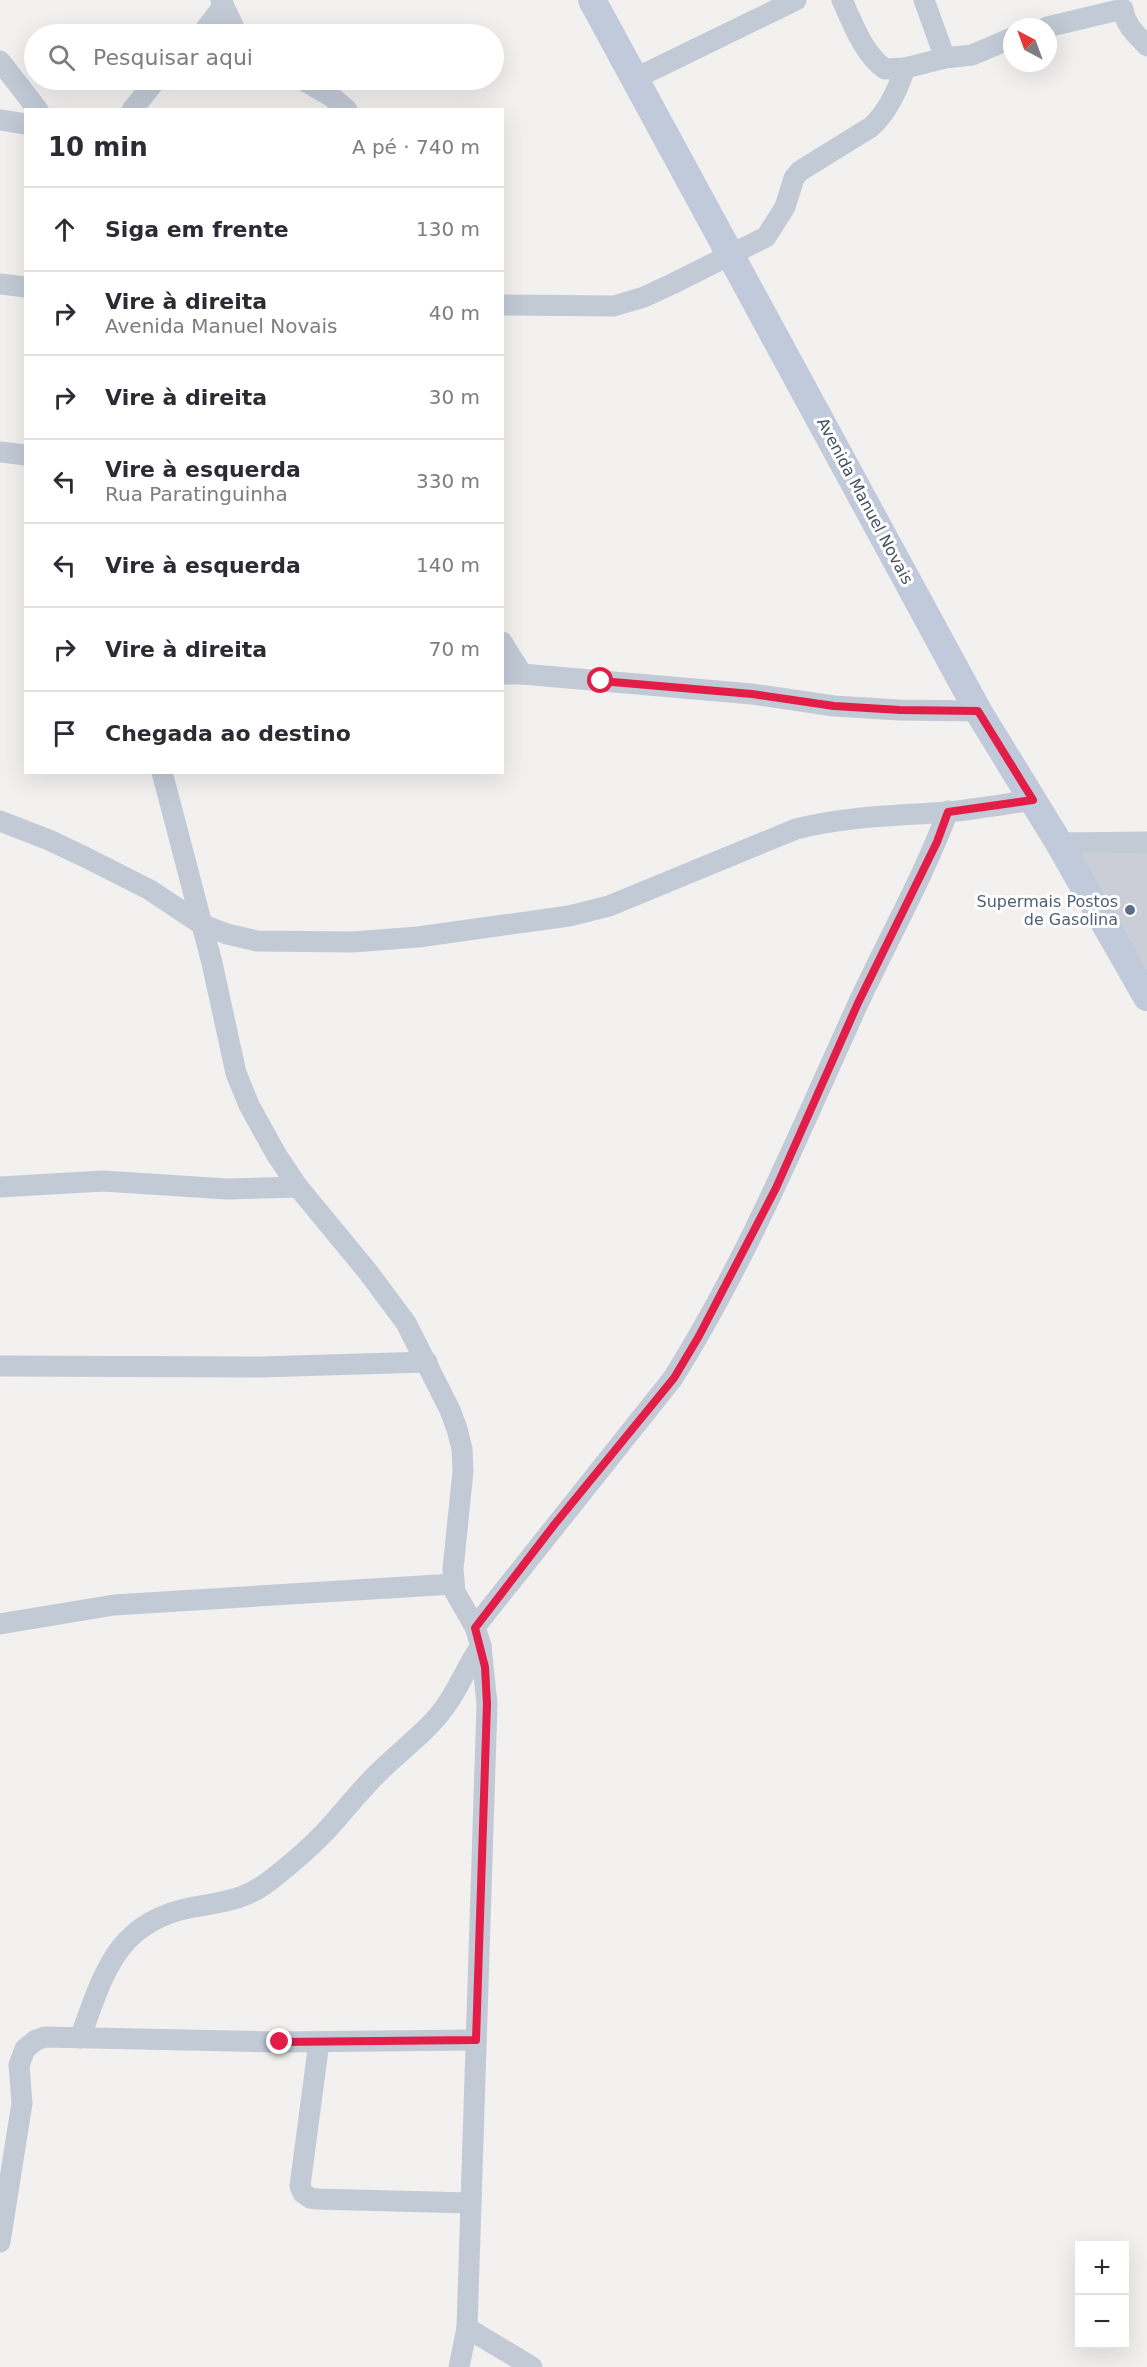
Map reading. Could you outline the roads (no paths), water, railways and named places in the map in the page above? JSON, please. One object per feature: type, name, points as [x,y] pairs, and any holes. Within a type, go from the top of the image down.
[{"type":"street","name":"Avenida Manuel Novais","points":[[592,0],[978,711],[1059,843],[1147,997]]},
{"type":"street","points":[[636,78],[796,0]]},
{"type":"street","points":[[842,0],[859,36],[877,63],[890,69],[972,55],[1003,42]]},
{"type":"street","points":[[924,0],[945,58]]},
{"type":"street","points":[[208,24],[222,3]]},
{"type":"street","points":[[222,3],[232,24]]},
{"type":"street","points":[[1057,24],[1123,4],[1129,26],[1147,46]]},
{"type":"street","points":[[0,61],[36,108]]},
{"type":"street","points":[[504,305],[614,306],[644,297],[766,237],[785,207],[794,178],[800,171],[879,121],[899,85],[905,68]]},
{"type":"street","points":[[134,108],[148,90]]},
{"type":"street","points":[[320,90],[345,108]]},
{"type":"street","points":[[0,120],[24,123]]},
{"type":"street","points":[[0,284],[24,287]]},
{"type":"street","points":[[0,452],[24,455]]},
{"type":"street","points":[[504,648],[512,674],[752,694],[834,706],[978,711]]},
{"type":"street","points":[[163,774],[236,1073],[242,1089],[276,1154],[298,1187],[368,1272],[406,1323],[450,1410],[462,1449],[463,1471],[453,1569],[454,1584],[458,1598],[478,1637],[487,1704],[467,2328],[459,2367]]},
{"type":"street","points":[[0,821],[87,858],[150,890],[201,924],[227,934],[258,941],[353,942],[418,937],[569,916],[609,906],[796,829],[826,822],[894,814],[948,812],[1033,800]]},
{"type":"street","points":[[80,2038],[113,1956],[128,1938],[160,1917],[186,1908],[244,1897],[276,1877],[314,1843],[378,1772],[427,1730],[449,1701],[468,1665],[478,1637],[554,1525],[662,1393],[689,1352],[776,1188],[858,1003],[937,842],[948,812]]},
{"type":"street","points":[[1059,843],[1147,842]]},
{"type":"street","points":[[0,1187],[103,1181],[227,1189],[298,1187]]},
{"type":"street","points":[[0,1366],[260,1367],[427,1362]]},
{"type":"street","points":[[0,1624],[114,1605],[454,1584]]},
{"type":"street","points":[[0,2242],[22,2103],[19,2066],[25,2049],[36,2040],[45,2037],[319,2042],[476,2040]]},
{"type":"street","points":[[319,2042],[300,2186],[303,2193],[310,2198],[317,2199],[470,2203]]},
{"type":"street","points":[[467,2328],[532,2367]]},
{"type":"place","name":"Supermais Postos de Gasolina","points":[[1130,910]]}]
